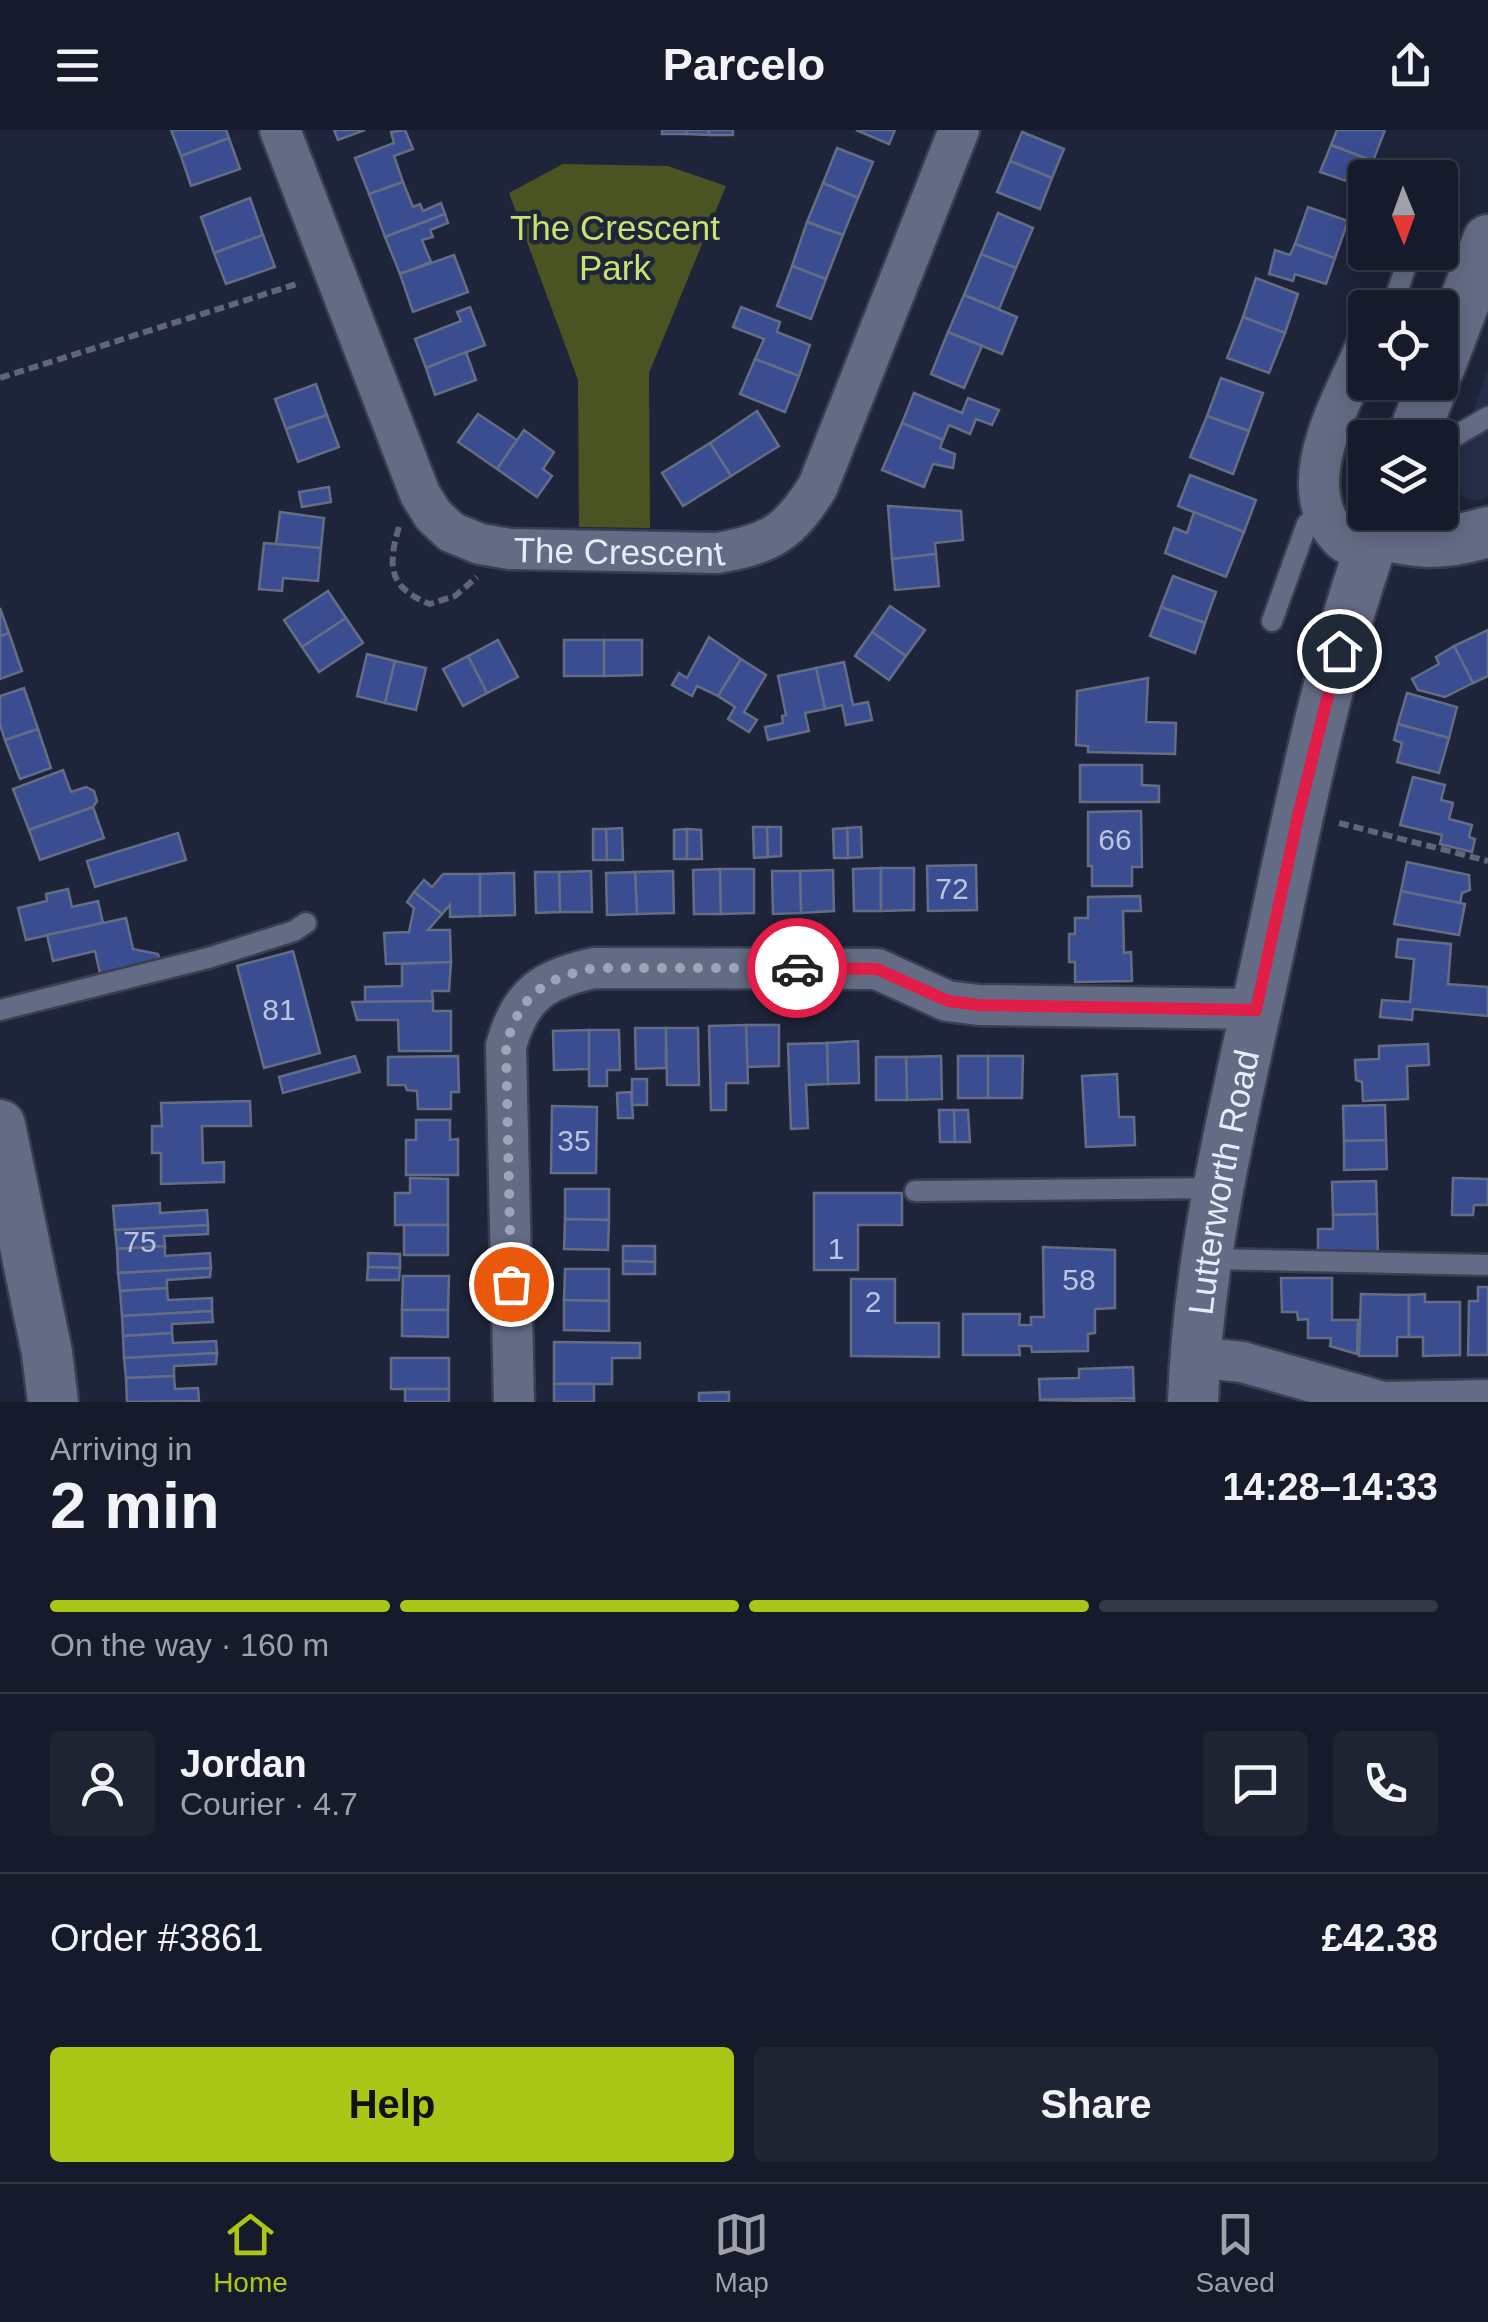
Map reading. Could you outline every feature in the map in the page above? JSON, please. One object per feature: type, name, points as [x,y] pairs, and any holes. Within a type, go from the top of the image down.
[{"type":"street","name":"The Crescent","points":[[280,130],[420,494],[433,515],[451,532],[480,544],[510,549],[718,553],[751,548],[780,535],[801,514],[818,486],[959,130]]},
{"type":"street","points":[[1458,323],[1488,240]]},
{"type":"street","points":[[1348,387],[1330,429],[1318,474],[1322,512],[1342,541],[1376,533],[1414,543],[1454,542],[1488,532]]},
{"type":"street","name":"Lutterworth Road","points":[[1194,1379],[1208,1260],[1256,1010],[1330,683],[1376,533]]},
{"type":"street","points":[[514,1402],[506,1046],[514,1017],[525,1001],[544,986],[567,974],[594,968],[877,969],[948,1001],[979,1005],[1256,1010]]},
{"type":"street","points":[[0,1124],[47,1354],[53,1402]]},
{"type":"street","points":[[1194,1379],[1257,1366],[1384,1402],[1488,1400]]},
{"type":"lane","points":[[1458,435],[1488,416]]},
{"type":"lane","points":[[1272,621],[1306,524],[1322,512]]},
{"type":"lane","points":[[0,1010],[208,958],[294,932],[306,923]]},
{"type":"lane","points":[[915,1191],[1221,1188]]},
{"type":"lane","points":[[1208,1260],[1488,1264]]},
{"type":"path","points":[[0,378],[334,272]]},
{"type":"path","points":[[1299,812],[1488,861]]},
{"type":"shaded area","points":[[1488,369],[1488,496],[1479,501],[1458,493],[1458,456]]},
{"type":"green space","name":"The Crescent Park","points":[[563,164],[668,166],[726,186],[649,373],[650,528],[579,527],[578,380],[509,193]]},
{"type":"building","points":[[171,130],[226,130],[229,138],[181,156]]},
{"type":"building","points":[[334,130],[365,130],[338,140]]},
{"type":"building","points":[[405,130],[413,149],[394,156],[403,182],[369,194],[355,158],[394,143],[391,132]]},
{"type":"building","points":[[662,130],[687,130],[686,134],[662,134]]},
{"type":"building","points":[[687,130],[709,130],[709,135],[686,134]]},
{"type":"building","points":[[709,130],[733,130],[733,135],[709,135]]},
{"type":"building","points":[[856,130],[895,130],[889,144]]},
{"type":"building","points":[[1337,130],[1385,130],[1373,160],[1331,145]]},
{"type":"building","points":[[1022,132],[1064,149],[1052,178],[1010,161]]},
{"type":"building","points":[[229,138],[240,169],[191,186],[181,156]]},
{"type":"building","points":[[1331,145],[1370,160],[1348,160],[1348,182],[1320,172]]},
{"type":"building","points":[[837,148],[873,162],[858,198],[823,183]]},
{"type":"building","points":[[1010,161],[1052,178],[1040,209],[997,192]]},
{"type":"building","points":[[403,182],[413,207],[420,204],[423,211],[441,203],[445,214],[385,237],[369,194]]},
{"type":"building","points":[[823,183],[858,198],[843,235],[807,222]]},
{"type":"building","points":[[250,198],[263,235],[214,253],[201,217]]},
{"type":"building","points":[[1308,207],[1348,221],[1335,258],[1295,244]]},
{"type":"building","points":[[998,213],[1033,228],[1016,268],[981,254]]},
{"type":"building","points":[[445,214],[448,223],[430,230],[433,237],[422,240],[431,262],[400,274],[385,237]]},
{"type":"building","points":[[807,222],[843,235],[826,279],[792,266]]},
{"type":"building","points":[[263,235],[275,267],[226,284],[214,253]]},
{"type":"building","points":[[1295,244],[1335,258],[1326,284],[1295,274],[1293,281],[1269,274],[1275,250],[1290,255]]},
{"type":"building","points":[[981,254],[1016,268],[999,309],[964,295]]},
{"type":"building","points":[[454,255],[468,292],[413,312],[400,274]]},
{"type":"building","points":[[792,266],[826,279],[811,319],[777,306]]},
{"type":"building","points":[[1256,278],[1298,294],[1285,333],[1243,317]]},
{"type":"building","points":[[964,295],[1017,317],[1002,354],[948,332]]},
{"type":"building","points":[[470,307],[485,345],[426,368],[415,339],[461,321],[457,312]]},
{"type":"building","points":[[741,307],[780,322],[777,332],[810,345],[799,376],[755,359],[764,339],[733,327]]},
{"type":"building","points":[[1243,317],[1285,333],[1269,373],[1227,358]]},
{"type":"building","points":[[948,332],[982,346],[964,388],[931,374]]},
{"type":"building","points":[[466,352],[476,380],[435,395],[426,368]]},
{"type":"building","points":[[755,359],[799,376],[785,412],[740,394]]},
{"type":"building","points":[[1221,378],[1263,393],[1249,431],[1207,416]]},
{"type":"building","points":[[316,384],[327,415],[286,429],[275,399]]},
{"type":"building","points":[[914,393],[962,413],[968,398],[999,410],[992,425],[976,419],[970,434],[949,425],[943,440],[902,423]]},
{"type":"building","points":[[757,411],[779,446],[731,476],[710,443]]},
{"type":"building","points":[[478,414],[517,440],[497,469],[458,442]]},
{"type":"building","points":[[327,415],[339,447],[298,462],[286,429]]},
{"type":"building","points":[[1207,416],[1249,431],[1233,474],[1190,457]]},
{"type":"building","points":[[902,423],[943,440],[940,448],[955,454],[953,468],[933,464],[924,487],[882,470]]},
{"type":"building","points":[[524,430],[554,452],[543,469],[552,476],[537,497],[497,469]]},
{"type":"building","points":[[710,443],[731,476],[683,506],[662,473]]},
{"type":"building","points":[[1190,475],[1256,500],[1244,532],[1178,506]]},
{"type":"building","points":[[329,487],[331,502],[302,507],[299,492]]},
{"type":"building","points":[[888,506],[961,511],[963,540],[935,543],[936,554],[892,559]]},
{"type":"building","points":[[280,512],[324,518],[321,548],[276,544]]},
{"type":"building","points":[[1194,512],[1244,532],[1226,577],[1165,553],[1174,528],[1187,533]]},
{"type":"building","points":[[264,543],[321,548],[318,581],[283,578],[282,591],[259,589]]},
{"type":"building","points":[[936,554],[939,586],[895,590],[892,559]]},
{"type":"building","points":[[1173,576],[1216,592],[1205,623],[1161,607]]},
{"type":"building","points":[[328,591],[346,618],[302,647],[284,620]]},
{"type":"building","points":[[890,606],[925,630],[906,656],[872,632]]},
{"type":"building","points":[[1161,607],[1205,623],[1195,653],[1150,636]]},
{"type":"building","points":[[0,608],[9,633],[0,636]]},
{"type":"building","points":[[346,618],[363,643],[319,672],[302,647]]},
{"type":"building","points":[[1488,630],[1488,676],[1473,683],[1454,646]]},
{"type":"building","points":[[872,632],[906,656],[889,680],[855,656]]},
{"type":"building","points":[[9,633],[22,671],[0,679],[0,636]]},
{"type":"building","points":[[709,637],[741,659],[718,696],[697,686],[692,696],[672,685],[679,673],[687,678]]},
{"type":"building","points":[[498,640],[518,677],[487,693],[468,656]]},
{"type":"building","points":[[564,640],[604,640],[604,676],[564,676]]},
{"type":"building","points":[[604,640],[642,640],[642,675],[604,676]]},
{"type":"building","points":[[1454,646],[1473,683],[1445,697],[1418,690],[1412,679],[1439,664],[1436,657]]},
{"type":"building","points":[[367,654],[395,661],[385,703],[357,696]]},
{"type":"building","points":[[468,656],[487,693],[463,706],[443,669]]},
{"type":"building","points":[[741,659],[766,675],[744,712],[757,720],[749,732],[728,719],[735,707],[718,696]]},
{"type":"building","points":[[395,661],[426,668],[416,710],[385,703]]},
{"type":"building","points":[[844,662],[853,705],[868,702],[872,720],[846,725],[842,705],[825,709],[816,668]]},
{"type":"building","points":[[816,668],[825,709],[805,713],[809,731],[768,740],[765,727],[783,723],[782,716],[786,715],[778,676]]},
{"type":"building","points":[[1148,678],[1146,722],[1176,723],[1175,754],[1088,752],[1088,746],[1076,745],[1077,691]]},
{"type":"building","points":[[24,688],[38,729],[5,740],[0,725],[0,696]]},
{"type":"building","points":[[1407,693],[1457,707],[1449,738],[1398,724]]},
{"type":"building","points":[[1398,724],[1449,738],[1439,773],[1397,762],[1402,743],[1394,740]]},
{"type":"building","points":[[38,729],[51,768],[20,779],[5,740]]},
{"type":"building","points":[[1080,765],[1142,765],[1142,785],[1159,786],[1159,802],[1080,802]]},
{"type":"building","points":[[63,770],[71,792],[86,787],[94,791],[97,801],[93,807],[29,830],[13,789]]},
{"type":"building","points":[[1413,777],[1445,785],[1441,800],[1453,803],[1449,819],[1472,825],[1472,852],[1440,844],[1442,835],[1400,825]]},
{"type":"building","points":[[93,807],[104,838],[40,860],[29,830]]},
{"type":"building","points":[[1141,811],[1142,867],[1132,867],[1132,886],[1092,886],[1088,812]]},
{"type":"building","points":[[753,827],[767,827],[768,857],[754,858]]},
{"type":"building","points":[[767,827],[781,827],[781,856],[768,857]]},
{"type":"building","points":[[861,827],[862,857],[848,858],[847,828]]},
{"type":"building","points":[[622,828],[623,860],[607,860],[606,829]]},
{"type":"building","points":[[847,828],[848,858],[834,858],[833,829]]},
{"type":"building","points":[[593,829],[606,829],[607,860],[593,860]]},
{"type":"building","points":[[687,829],[687,859],[674,859],[674,830]]},
{"type":"building","points":[[687,829],[701,830],[702,859],[687,859]]},
{"type":"building","points":[[178,833],[186,860],[95,887],[87,861]]},
{"type":"building","points":[[1407,862],[1469,875],[1470,890],[1462,893],[1460,904],[1401,891]]},
{"type":"building","points":[[976,865],[977,910],[928,911],[927,866]]},
{"type":"building","points":[[881,868],[881,911],[854,911],[853,869]]},
{"type":"building","points":[[881,868],[914,868],[914,910],[881,911]]},
{"type":"building","points":[[720,869],[721,914],[694,914],[693,870]]},
{"type":"building","points":[[720,869],[754,869],[754,913],[721,914]]},
{"type":"building","points":[[833,870],[834,911],[801,913],[800,871]]},
{"type":"building","points":[[591,871],[592,912],[560,912],[559,872]]},
{"type":"building","points":[[673,871],[674,913],[637,914],[635,872]]},
{"type":"building","points":[[772,871],[800,871],[801,913],[773,914]]},
{"type":"building","points":[[535,872],[559,872],[560,912],[536,913]]},
{"type":"building","points":[[635,872],[637,914],[607,915],[606,873]]},
{"type":"building","points":[[514,873],[515,915],[480,916],[480,874]]},
{"type":"building","points":[[443,874],[480,874],[480,916],[450,917],[450,905],[442,914],[414,892],[424,880],[432,887]]},
{"type":"building","points":[[68,889],[72,907],[98,901],[103,923],[26,940],[18,908],[47,901],[46,894]]},
{"type":"building","points":[[1401,891],[1465,904],[1459,935],[1394,924]]},
{"type":"building","points":[[414,892],[442,914],[428,930],[450,930],[451,962],[386,964],[384,933],[409,932],[414,908],[407,902]]},
{"type":"building","points":[[1140,896],[1141,911],[1123,911],[1124,953],[1131,952],[1132,981],[1075,982],[1075,962],[1069,962],[1069,934],[1075,934],[1075,918],[1088,918],[1088,897]]},
{"type":"building","points":[[126,918],[133,949],[158,954],[161,965],[101,978],[95,951],[53,961],[47,935]]},
{"type":"building","points":[[1398,939],[1451,944],[1448,984],[1488,987],[1488,1016],[1413,1009],[1412,1020],[1380,1017],[1382,1000],[1410,1002],[1414,959],[1396,957]]},
{"type":"building","points":[[293,951],[320,1053],[264,1068],[237,966]]},
{"type":"building","points":[[451,962],[449,991],[432,991],[433,1001],[365,1002],[365,987],[402,986],[402,964]]},
{"type":"building","points":[[433,1001],[433,1011],[451,1011],[451,1051],[399,1051],[398,1020],[357,1020],[352,1002]]},
{"type":"building","points":[[746,1025],[779,1025],[779,1066],[747,1067]]},
{"type":"building","points":[[746,1025],[748,1083],[726,1083],[726,1110],[711,1110],[709,1026]]},
{"type":"building","points":[[635,1028],[666,1028],[666,1068],[636,1069]]},
{"type":"building","points":[[666,1028],[698,1028],[699,1085],[667,1085]]},
{"type":"building","points":[[589,1030],[619,1030],[620,1070],[607,1070],[607,1086],[589,1086]]},
{"type":"building","points":[[589,1030],[589,1069],[554,1070],[553,1031]]},
{"type":"building","points":[[858,1041],[859,1083],[828,1084],[827,1043]]},
{"type":"building","points":[[827,1043],[828,1084],[806,1085],[808,1128],[791,1129],[788,1044]]},
{"type":"building","points":[[1428,1044],[1429,1065],[1407,1066],[1408,1099],[1363,1101],[1355,1060],[1379,1059],[1379,1046]]},
{"type":"building","points":[[355,1056],[360,1072],[283,1093],[279,1077]]},
{"type":"building","points":[[458,1056],[459,1092],[451,1092],[451,1109],[418,1109],[417,1091],[407,1090],[405,1085],[388,1085],[388,1057]]},
{"type":"building","points":[[941,1056],[942,1099],[907,1100],[906,1057]]},
{"type":"building","points":[[958,1056],[988,1056],[988,1098],[958,1098]]},
{"type":"building","points":[[988,1056],[1023,1056],[1022,1098],[988,1098]]},
{"type":"building","points":[[876,1057],[906,1057],[907,1100],[876,1100]]},
{"type":"building","points":[[1117,1074],[1119,1117],[1134,1117],[1135,1145],[1086,1147],[1082,1076]]},
{"type":"building","points":[[632,1079],[647,1079],[647,1105],[632,1105]]},
{"type":"building","points":[[631,1092],[633,1118],[618,1118],[617,1093]]},
{"type":"building","points":[[250,1101],[251,1126],[202,1126],[203,1163],[224,1162],[224,1182],[161,1184],[161,1153],[152,1153],[152,1126],[162,1126],[161,1103]]},
{"type":"building","points":[[1385,1105],[1386,1140],[1344,1141],[1343,1106]]},
{"type":"building","points":[[552,1106],[597,1107],[596,1173],[551,1173]]},
{"type":"building","points":[[939,1110],[954,1110],[955,1142],[940,1142]]},
{"type":"building","points":[[954,1110],[968,1110],[970,1142],[955,1142]]},
{"type":"building","points":[[416,1120],[450,1120],[450,1140],[458,1139],[458,1175],[406,1175],[406,1140],[416,1140]]},
{"type":"building","points":[[1386,1140],[1387,1169],[1344,1170],[1344,1141]]},
{"type":"building","points":[[410,1178],[448,1179],[448,1225],[395,1225],[395,1193],[410,1193]]},
{"type":"building","points":[[1453,1178],[1488,1179],[1488,1205],[1474,1205],[1473,1215],[1452,1215]]},
{"type":"building","points":[[1376,1181],[1377,1214],[1333,1215],[1332,1182]]},
{"type":"building","points":[[565,1189],[609,1189],[609,1220],[565,1219]]},
{"type":"building","points":[[814,1193],[902,1193],[902,1225],[858,1225],[858,1270],[814,1270]]},
{"type":"building","points":[[160,1203],[160,1213],[207,1210],[208,1225],[115,1230],[113,1206]]},
{"type":"building","points":[[1377,1214],[1378,1256],[1318,1256],[1318,1229],[1333,1229],[1333,1215]]},
{"type":"building","points":[[565,1219],[609,1220],[608,1250],[564,1249]]},
{"type":"building","points":[[208,1225],[208,1234],[164,1236],[165,1246],[117,1249],[115,1230]]},
{"type":"building","points":[[404,1225],[448,1225],[448,1255],[404,1255]]},
{"type":"building","points":[[165,1246],[165,1256],[210,1253],[211,1268],[118,1273],[117,1249]]},
{"type":"building","points":[[623,1246],[655,1246],[655,1262],[623,1261]]},
{"type":"building","points":[[1043,1247],[1115,1250],[1115,1308],[1095,1309],[1095,1333],[1088,1334],[1088,1351],[1032,1352],[1031,1346],[1019,1346],[1020,1355],[963,1355],[963,1314],[1020,1314],[1019,1325],[1031,1325],[1031,1317],[1044,1317]]},
{"type":"building","points":[[368,1253],[400,1254],[400,1268],[368,1267]]},
{"type":"building","points":[[623,1261],[655,1262],[655,1274],[623,1274]]},
{"type":"building","points":[[368,1267],[400,1268],[399,1280],[367,1280]]},
{"type":"building","points":[[211,1268],[210,1277],[167,1280],[167,1288],[120,1291],[118,1273]]},
{"type":"building","points":[[565,1269],[609,1269],[609,1301],[564,1300]]},
{"type":"building","points":[[403,1276],[449,1276],[448,1310],[402,1310]]},
{"type":"building","points":[[1281,1278],[1332,1278],[1332,1320],[1358,1320],[1357,1354],[1330,1346],[1331,1338],[1308,1338],[1308,1319],[1298,1320],[1297,1312],[1282,1312]]},
{"type":"building","points":[[851,1279],[895,1279],[895,1323],[939,1323],[939,1357],[851,1356]]},
{"type":"building","points":[[1478,1287],[1488,1287],[1488,1355],[1468,1355],[1469,1301],[1478,1301]]},
{"type":"building","points":[[167,1288],[168,1300],[212,1298],[212,1311],[122,1316],[120,1291]]},
{"type":"building","points":[[1361,1294],[1409,1295],[1409,1337],[1397,1337],[1397,1356],[1359,1356]]},
{"type":"building","points":[[1425,1294],[1425,1302],[1460,1302],[1460,1355],[1423,1356],[1423,1337],[1409,1337],[1409,1295]]},
{"type":"building","points":[[564,1300],[609,1301],[609,1331],[564,1330]]},
{"type":"building","points":[[402,1310],[448,1310],[448,1337],[402,1336]]},
{"type":"building","points":[[212,1311],[213,1322],[172,1324],[172,1333],[123,1336],[122,1316]]},
{"type":"building","points":[[172,1333],[173,1343],[216,1341],[217,1353],[124,1358],[123,1336]]},
{"type":"building","points":[[554,1342],[640,1343],[640,1358],[612,1358],[612,1384],[554,1384]]},
{"type":"building","points":[[217,1353],[216,1364],[174,1366],[174,1376],[126,1378],[124,1358]]},
{"type":"building","points":[[391,1358],[449,1358],[449,1389],[391,1389]]},
{"type":"building","points":[[1133,1367],[1134,1398],[1040,1400],[1039,1379],[1079,1378],[1079,1369]]},
{"type":"building","points":[[174,1376],[175,1389],[198,1388],[199,1401],[127,1402],[126,1378]]},
{"type":"building","points":[[554,1384],[594,1384],[594,1402],[554,1402]]},
{"type":"building","points":[[405,1389],[449,1389],[449,1402],[405,1402]]},
{"type":"building","points":[[729,1392],[729,1402],[699,1402],[699,1393]]},
{"type":"building","points":[[1134,1398],[1134,1402],[1040,1400]]},
{"type":"way so far","points":[[511,1284],[506,1046],[514,1017],[525,1001],[567,974],[594,968],[797,968]]},
{"type":"route","points":[[797,968],[877,969],[948,1001],[979,1005],[1256,1010],[1339,651]]}]
